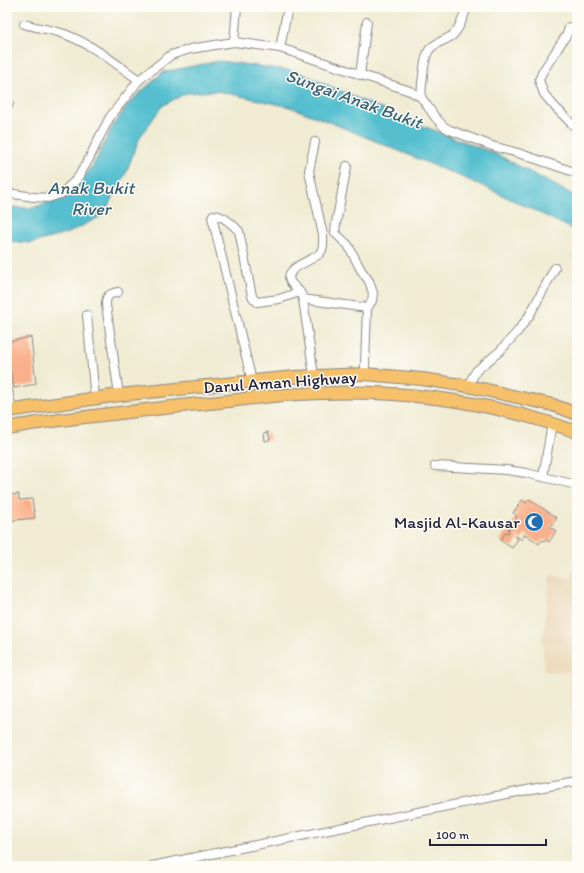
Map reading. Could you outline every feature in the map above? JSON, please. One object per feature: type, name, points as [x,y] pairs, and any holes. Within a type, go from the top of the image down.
[{"type":"highway","name":"Darul Aman Highway","points":[[9,411],[175,389],[314,376],[365,374],[422,379],[468,386],[553,405],[577,414]]},
{"type":"highway","points":[[175,389],[184,400],[197,405]]},
{"type":"highway","name":"Darul Aman Highway","points":[[7,428],[58,420],[296,394],[358,392],[421,396],[465,402],[513,412],[577,432]]},
{"type":"highway","points":[[137,394],[151,395],[158,401],[161,408]]},
{"type":"street","points":[[234,42],[237,7]]},
{"type":"street","points":[[280,48],[288,7]]},
{"type":"street","points":[[421,97],[425,65],[429,51],[434,45],[453,34],[461,22],[467,7]]},
{"type":"street","points":[[360,75],[367,22]]},
{"type":"street","points":[[24,24],[66,34],[81,41],[101,52],[139,80]]},
{"type":"street","points":[[569,27],[567,34],[542,71],[539,80],[544,94],[577,129]]},
{"type":"street","points":[[7,193],[34,198],[48,198],[61,194],[77,179],[89,159],[110,116],[139,80],[171,55],[190,49],[234,42],[280,48],[410,91],[421,97],[434,117],[443,126],[450,130],[492,146],[577,173]]},
{"type":"street","points":[[314,376],[302,295],[291,283],[289,278],[292,271],[298,265],[307,262],[320,253],[322,248],[323,235],[309,171],[315,142]]},
{"type":"street","points":[[347,166],[335,233],[348,245],[361,270],[369,281],[373,293],[372,301],[367,308],[364,364],[365,374]]},
{"type":"street","points":[[252,381],[212,217],[213,214],[224,219],[239,231],[252,296],[257,302],[302,295],[367,308]]},
{"type":"street","points":[[468,386],[476,371],[500,351],[518,331],[529,316],[555,268]]},
{"type":"street","points":[[118,292],[108,295],[106,305],[119,396]]},
{"type":"street","points":[[87,315],[95,399]]},
{"type":"street","points":[[7,386],[9,411]]},
{"type":"street","points":[[543,477],[552,423]]},
{"type":"street","points":[[435,466],[507,470],[577,485]]},
{"type":"street","points":[[152,866],[577,781]]},
{"type":"shaded area","points":[[576,546],[577,709],[572,709],[571,672],[544,672],[543,637],[550,576],[572,578]]},
{"type":"water","name":"Anak Bukit River","points":[[219,61],[296,71],[400,117],[498,155],[577,197],[577,231],[483,186],[332,123],[290,107],[218,91],[186,93],[162,106],[140,137],[125,175],[103,215],[68,233],[32,243],[7,241],[7,207],[33,208],[72,193],[95,162],[112,127],[130,102],[163,72]]},
{"type":"building","points":[[31,337],[36,384],[14,388],[7,357],[7,342]]},
{"type":"building","points":[[268,432],[270,440],[265,441],[264,433]]},
{"type":"building","points":[[19,494],[19,500],[32,499],[35,518],[7,521],[7,495]]},
{"type":"building","name":"Masjid Al-Kausar","points":[[529,499],[557,518],[550,527],[556,531],[549,542],[545,539],[539,544],[525,534],[522,540],[516,536],[515,537],[518,539],[512,548],[500,540],[506,532],[508,533],[508,530],[517,516],[513,513],[522,500],[526,503]]},
{"type":"place","name":"Masjid Al-Kausar","points":[[534,522]]},
{"type":"water label","name":"Sungai Anak Bukit","points":[[354,99]]}]
